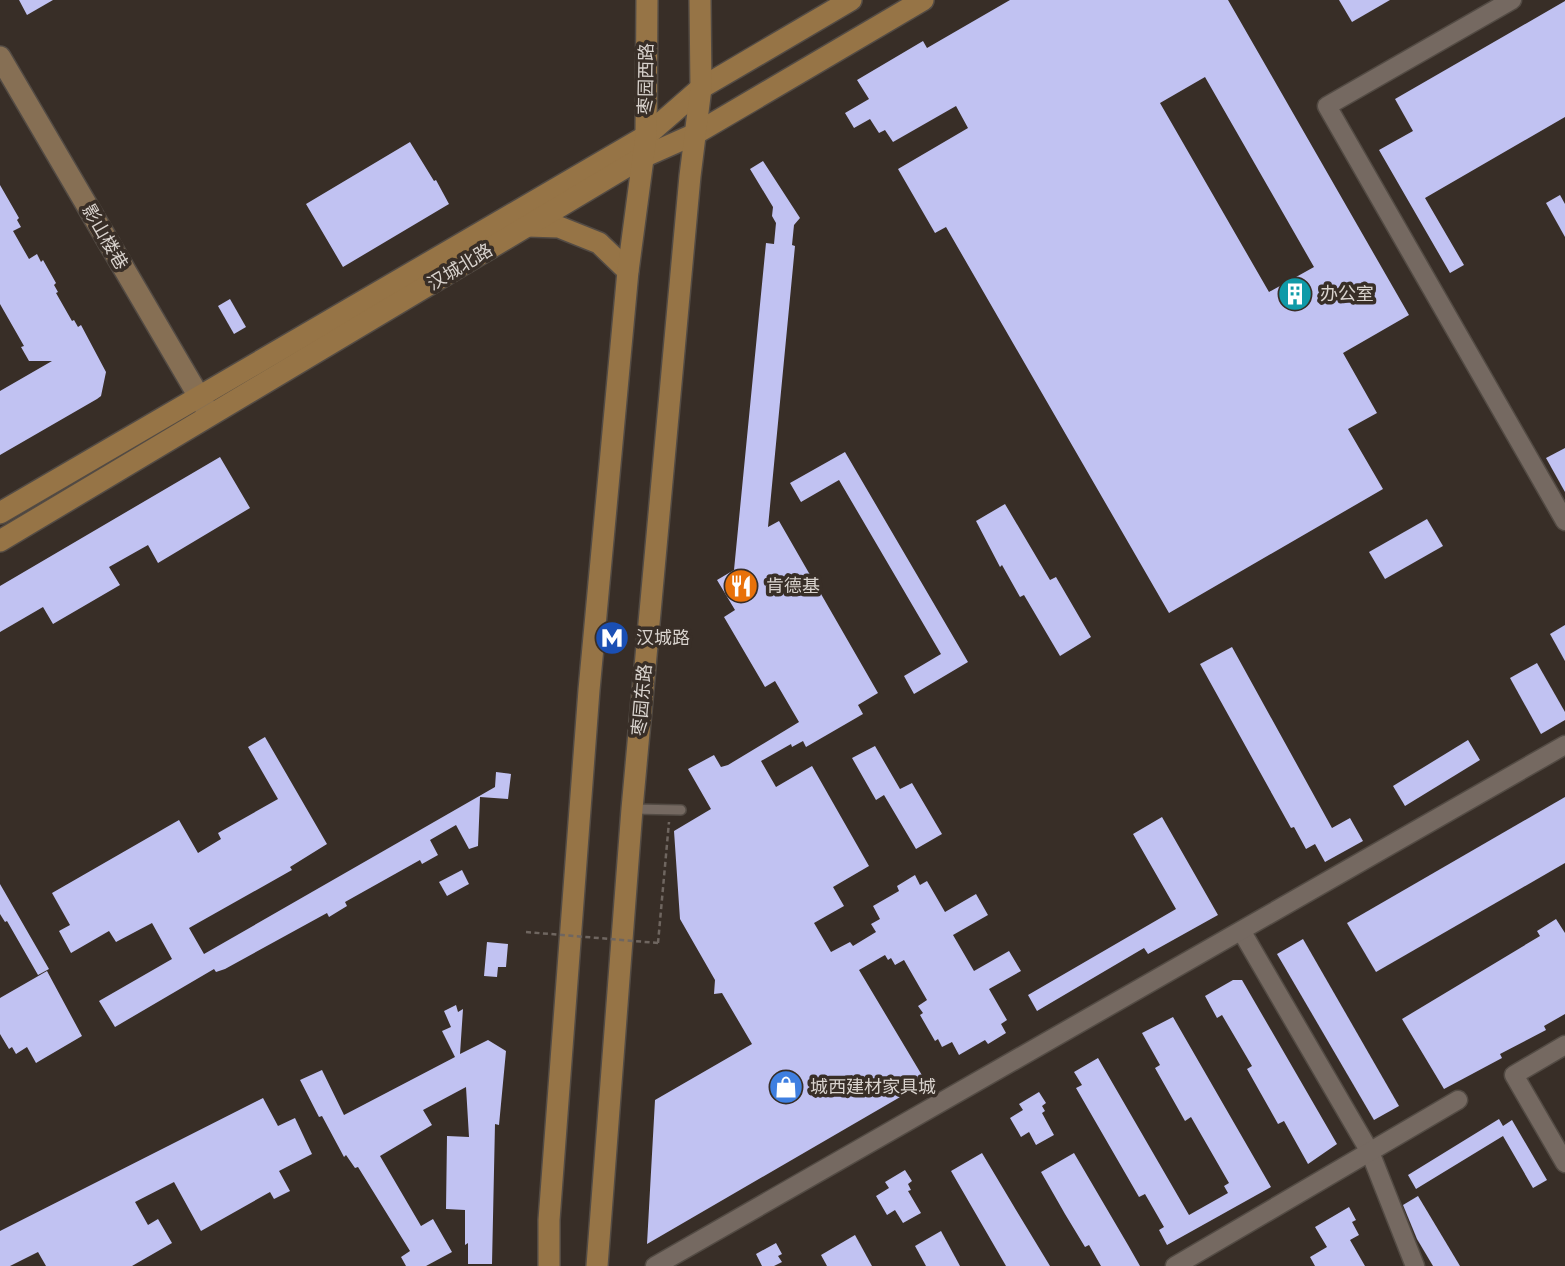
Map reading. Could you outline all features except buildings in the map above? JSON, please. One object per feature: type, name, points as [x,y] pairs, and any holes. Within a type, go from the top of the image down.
[{"type":"main road","name":"枣园西路","points":[[641,158],[646,136],[647,0]]},
{"type":"main road","points":[[695,134],[701,88],[700,0]]},
{"type":"main road","name":"汉城北路","points":[[0,513],[646,136],[701,88],[850,0]]},
{"type":"main road","name":"汉城北路","points":[[0,541],[641,158],[695,134],[923,0]]},
{"type":"main road","name":"枣园东路","points":[[597,1266],[632,809],[695,134]]},
{"type":"main road","points":[[548,1266],[578,828],[628,271],[641,158]]},
{"type":"main road","points":[[528,226],[559,227],[599,243],[628,271]]},
{"type":"street","points":[[1512,0],[1327,106],[1565,521]]},
{"type":"street","name":"影山楼巷","points":[[0,57],[211,417]]},
{"type":"street","points":[[655,1266],[1565,745]]},
{"type":"street","points":[[1242,932],[1370,1152],[1415,1266]]},
{"type":"street","points":[[1565,1045],[1514,1075],[1565,1163]]},
{"type":"street","points":[[1175,1266],[1458,1100]]},
{"type":"lane","points":[[632,809],[676,810]]},
{"type":"path","points":[[526,932],[658,943],[676,810]]},
{"type":"place","name":"办公室","points":[[1295,294]]},
{"type":"place","name":"肯德基","points":[[741,586]]},
{"type":"place","name":"汉城路","points":[[612,638]]},
{"type":"place","name":"城西建材家具城","points":[[786,1087]]}]
